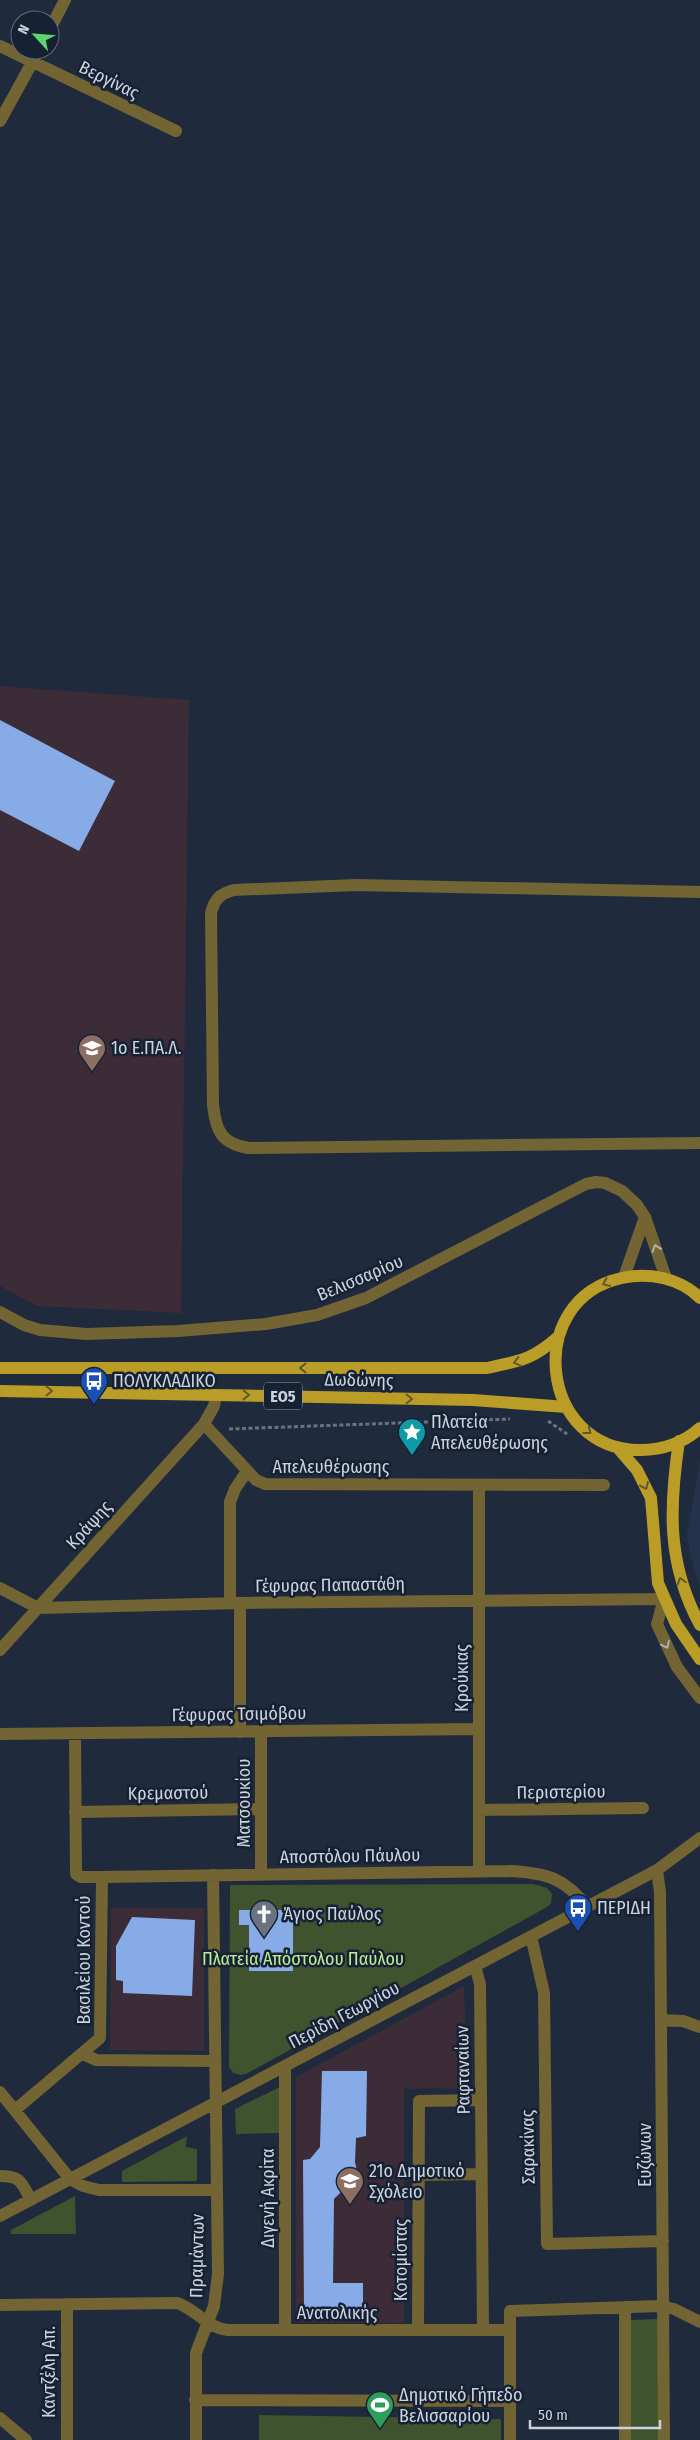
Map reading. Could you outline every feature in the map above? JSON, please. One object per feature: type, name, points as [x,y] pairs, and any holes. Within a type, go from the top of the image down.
[{"type":"main road","name":"Δωδώνης","points":[[700,1298],[680,1284],[666,1278],[649,1275],[624,1277],[600,1286],[586,1295],[564,1321],[558,1337],[554,1371],[558,1388],[566,1407],[586,1431],[617,1447],[651,1450],[679,1442],[700,1428]]},
{"type":"main road","name":"Δωδώνης","points":[[0,1368],[487,1368],[523,1361],[534,1356],[558,1337]]},
{"type":"main road","name":"Δωδώνης","points":[[0,1391],[473,1400],[566,1407]]},
{"type":"main road","points":[[679,1442],[672,1489],[674,1548],[684,1594],[700,1625]]},
{"type":"main road","points":[[617,1447],[637,1470],[651,1498],[655,1566],[664,1599],[676,1624],[700,1659]]},
{"type":"street","name":"Βεργίνας","points":[[0,46],[176,131]]},
{"type":"street","points":[[0,121],[32,62]]},
{"type":"street","points":[[700,892],[356,885],[234,890],[220,894],[214,901],[210,913],[213,1105],[215,1123],[219,1131],[223,1138],[235,1146],[248,1148],[700,1143]]},
{"type":"street","name":"Βελισσαρίου","points":[[0,1312],[31,1328],[63,1334],[158,1332],[266,1324],[317,1316],[366,1298],[586,1184],[605,1183],[622,1190],[637,1205],[645,1217],[666,1278]]},
{"type":"street","points":[[624,1277],[645,1217]]},
{"type":"street","points":[[204,1424],[210,1415],[216,1395]]},
{"type":"street","name":"Απελευθέρωσης","points":[[204,1424],[256,1480],[266,1485],[604,1486]]},
{"type":"street","name":"Κράψης","points":[[0,1650],[204,1424]]},
{"type":"street","points":[[240,1732],[230,1502],[235,1489],[247,1471]]},
{"type":"street","name":"Κρούκιας","points":[[479,1485],[479,1872]]},
{"type":"street","name":"Γέφυρας Παπαστάθη","points":[[0,1588],[38,1608],[235,1603],[664,1599]]},
{"type":"street","points":[[664,1599],[657,1624],[677,1667],[700,1698]]},
{"type":"street","name":"Γέφυρας Τσιμόβου","points":[[0,1734],[479,1729]]},
{"type":"street","name":"Ματσουκίου","points":[[261,1732],[261,1874]]},
{"type":"street","name":"Βασιλείου Κοντού","points":[[15,2110],[98,2041],[101,2034],[102,1877],[81,1877],[76,1874],[75,1734]]},
{"type":"street","name":"Περιστερίου","points":[[479,1810],[643,1808]]},
{"type":"street","name":"Κρεμαστού","points":[[75,1812],[261,1809]]},
{"type":"street","name":"Περίδη Γεωργίου","points":[[0,2216],[657,1870],[700,1838]]},
{"type":"street","name":"Ευζώνων","points":[[657,1870],[660,1892],[662,2020],[664,2440]]},
{"type":"street","name":"Αποστόλου Πάυλου","points":[[102,1877],[526,1872],[554,1878],[572,1888],[587,1907]]},
{"type":"street","name":"Πραμάντων","points":[[196,2440],[196,2352],[208,2323],[217,2288],[213,1875]]},
{"type":"street","name":"Σαρακίνας","points":[[531,1936],[544,1993],[547,2244],[663,2241]]},
{"type":"street","name":"Ραφταναίων","points":[[475,1966],[480,1984],[482,2330]]},
{"type":"street","points":[[662,2020],[686,2021],[700,2027]]},
{"type":"street","points":[[83,2054],[96,2060],[214,2060]]},
{"type":"street","name":"Διγενή Ακρίτα","points":[[285,2066],[285,2330]]},
{"type":"street","points":[[0,2092],[70,2179]]},
{"type":"street","name":"Κοτομίστας","points":[[418,2330],[419,2101],[481,2100]]},
{"type":"street","points":[[419,2175],[481,2174]]},
{"type":"street","points":[[0,2176],[14,2176],[20,2180],[31,2200]]},
{"type":"street","name":"Πραμάντων","points":[[70,2179],[83,2186],[99,2190],[216,2190]]},
{"type":"street","name":"Ανατολικής","points":[[0,2305],[177,2303],[185,2305],[208,2323],[220,2329],[228,2330],[510,2330]]},
{"type":"street","name":"Καντζέλη Απ.","points":[[67,2304],[67,2440]]},
{"type":"street","points":[[510,2440],[510,2311],[664,2306],[700,2322]]},
{"type":"street","points":[[625,2307],[625,2440]]},
{"type":"street","points":[[196,2400],[510,2401]]},
{"type":"street","points":[[0,2418],[26,2440]]},
{"type":"shaded area","name":"1ο Ε.ΠΑ.Λ.","points":[[0,686],[189,700],[181,1313],[37,1306],[0,1286]]},
{"type":"shaded area","points":[[700,1460],[700,1589],[689,1550],[687,1534]]},
{"type":"shaded area","points":[[111,1908],[204,1908],[204,2051],[110,2050]]},
{"type":"shaded area","name":"21ο Δημοτικό Σχόλειο","points":[[464,1986],[467,2088],[404,2089],[404,2323],[296,2322],[296,2077]]},
{"type":"green space","name":"Πλατεία Απόστολου Παύλου","points":[[533,1884],[547,1888],[552,1894],[551,1903],[547,1907],[248,2073],[241,2075],[233,2073],[229,2067],[230,1885]]},
{"type":"green space","points":[[280,2087],[281,2133],[236,2134],[235,2109]]},
{"type":"green space","points":[[187,2136],[186,2147],[197,2149],[197,2181],[122,2182],[122,2171]]},
{"type":"green space","points":[[75,2196],[76,2234],[11,2234],[11,2230]]},
{"type":"green space","points":[[658,2319],[659,2440],[631,2440],[631,2320]]},
{"type":"green space","name":"Δημοτικό Γήπεδο Βελισσαρίου","points":[[259,2415],[501,2419],[501,2440],[259,2440]]},
{"type":"building","points":[[0,720],[115,781],[79,851],[0,810]]},
{"type":"building","points":[[239,1910],[293,1910],[293,1971],[249,1971],[249,1925],[239,1925]]},
{"type":"building","points":[[132,1917],[195,1920],[192,1996],[123,1993],[123,1981],[116,1980],[116,1946]]},
{"type":"building","points":[[322,2071],[367,2071],[366,2136],[356,2138],[355,2162],[358,2175],[334,2199],[333,2283],[363,2283],[363,2310],[304,2311],[303,2160],[310,2159],[320,2147]]},
{"type":"place","name":"1ο Ε.ΠΑ.Λ.","points":[[92,1072]]},
{"type":"place","name":"ΠΟΛΥΚΛΑΔΙΚΟ","points":[[94,1405]]},
{"type":"place","name":"Πλατεία Απελευθέρωσης","points":[[412,1456]]},
{"type":"place","name":"ΠΕΡΙΔΗ","points":[[578,1932]]},
{"type":"place","name":"Άγιος Παύλος","points":[[264,1938]]},
{"type":"place","name":"21ο Δημοτικό Σχόλειο","points":[[350,2205]]},
{"type":"place","name":"Δημοτικό Γήπεδο Βελισσαρίου","points":[[380,2429]]}]
